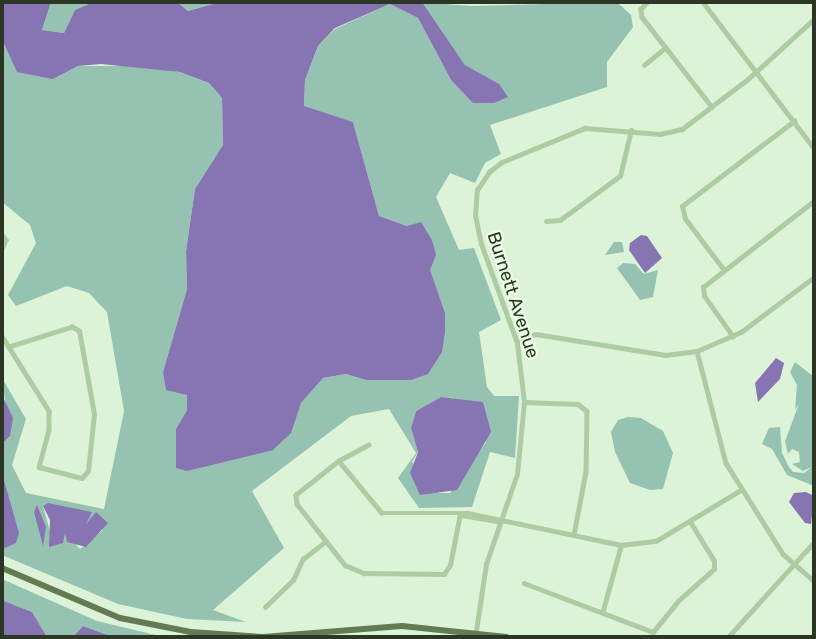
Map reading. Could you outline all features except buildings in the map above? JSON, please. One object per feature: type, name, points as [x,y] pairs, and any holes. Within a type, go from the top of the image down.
[{"type":"main road","points":[[2,568],[120,618],[191,632],[263,636],[402,626],[506,637]]},
{"type":"street","points":[[648,2],[641,9],[642,17],[712,107]]},
{"type":"street","points":[[703,2],[814,148]]},
{"type":"street","name":"Burnett Avenue","points":[[475,635],[486,564],[519,463],[524,402],[516,338],[488,272],[475,216],[474,201],[484,178],[502,162],[585,128],[676,131],[712,107],[757,71],[814,19]]},
{"type":"street","points":[[643,65],[665,48]]},
{"type":"street","points":[[723,269],[682,215],[682,206],[794,121]]},
{"type":"street","points":[[546,221],[560,220],[620,176],[631,130]]},
{"type":"street","points":[[733,337],[702,293],[705,283],[814,201]]},
{"type":"street","points":[[2,234],[6,240],[2,249]]},
{"type":"street","points":[[516,338],[536,334],[655,354],[697,351],[733,337],[814,277]]},
{"type":"street","points":[[2,336],[49,411],[49,430],[39,467],[82,478],[88,471],[94,414],[79,331],[72,327],[9,347]]},
{"type":"street","points":[[2,342],[9,347]]},
{"type":"street","points":[[697,351],[723,455],[741,490],[793,566],[814,580]]},
{"type":"street","points":[[524,402],[578,404],[587,411],[586,472],[574,536]]},
{"type":"street","points":[[369,444],[340,461],[296,495],[297,504],[325,542],[357,571],[439,575],[449,569],[460,514]]},
{"type":"street","points":[[340,461],[382,513],[460,514],[621,545],[656,541],[741,490]]},
{"type":"street","points":[[524,583],[533,590],[603,610],[648,631],[657,630],[678,601],[715,565],[690,522]]},
{"type":"street","points":[[728,637],[814,541]]},
{"type":"street","points":[[265,607],[293,580],[303,559],[325,542]]},
{"type":"street","points":[[603,610],[621,545]]},
{"type":"street","points":[[449,630],[456,637]]},
{"type":"green space","points":[[51,2],[93,2],[75,10],[64,33],[42,30]]},
{"type":"green space","points":[[177,2],[220,2],[188,11]]},
{"type":"green space","points":[[422,2],[471,6],[617,2],[631,15],[633,27],[607,62],[607,87],[490,125],[501,154],[485,163],[475,183],[450,173],[436,197],[459,250],[474,248],[501,320],[479,332],[487,387],[494,396],[519,396],[515,458],[490,452],[472,507],[419,508],[398,478],[416,453],[389,409],[351,416],[252,491],[284,548],[213,610],[246,622],[187,619],[118,604],[2,555],[10,503],[2,473],[2,444],[10,436],[2,378],[26,419],[12,465],[26,493],[104,509],[124,411],[107,312],[89,293],[67,286],[16,306],[8,295],[36,243],[30,225],[2,202],[2,39],[53,79],[78,66],[133,66],[180,72],[209,83],[222,98],[223,145],[195,189],[186,251],[187,289],[163,372],[173,391],[187,395],[187,410],[176,429],[187,471],[290,433],[301,403],[323,378],[346,374],[366,380],[445,313],[429,270],[436,255],[407,226],[379,216],[353,122],[304,107],[305,80],[318,46],[335,29],[390,4],[418,18],[451,80],[473,102],[494,103],[498,84],[465,65]],"holes":[[[441,397],[453,398],[486,442],[450,493],[439,493],[412,462],[418,452],[411,428],[416,411]],[[43,506],[91,513],[85,522],[103,530],[80,549],[65,533],[51,535]]]},
{"type":"green space","points":[[614,242],[622,242],[624,252],[605,255]]},
{"type":"green space","points":[[623,263],[635,264],[644,274],[658,270],[653,297],[640,300],[617,268]]},
{"type":"green space","points":[[795,362],[814,377],[814,466],[803,471],[792,464],[800,462],[799,452],[792,449],[788,454],[785,441],[799,404],[795,410],[797,385],[790,372]]},
{"type":"green space","points":[[628,417],[641,418],[663,431],[673,453],[663,489],[650,490],[630,483],[615,452],[611,432],[618,420]]},
{"type":"green space","points":[[780,427],[782,453],[789,467],[793,472],[804,473],[812,467],[814,486],[787,475],[772,449],[762,444],[769,428]]},
{"type":"green space","points":[[2,579],[97,621],[164,637],[113,637],[83,626],[73,637],[47,637],[32,612],[2,600]]},
{"type":"shaded area","points":[[2,2],[51,2],[42,30],[64,33],[75,10],[93,2],[177,2],[188,11],[220,2],[422,2],[465,65],[499,84],[508,97],[494,103],[473,103],[451,80],[418,18],[390,4],[335,28],[318,46],[305,80],[304,106],[353,122],[379,216],[407,226],[421,222],[432,240],[436,255],[430,270],[445,313],[445,332],[442,352],[428,374],[411,380],[366,380],[346,374],[323,378],[301,403],[291,433],[273,450],[187,471],[176,468],[176,429],[187,410],[187,395],[166,390],[163,372],[187,289],[186,251],[195,189],[223,145],[222,98],[209,83],[180,72],[101,64],[78,66],[53,79],[17,72],[2,39]]},
{"type":"shaded area","points":[[641,235],[647,236],[662,258],[645,273],[629,250],[630,243]]},
{"type":"shaded area","points":[[776,358],[784,363],[780,379],[758,402],[755,383]]},
{"type":"shaded area","points":[[2,395],[13,418],[10,436],[2,444]]},
{"type":"shaded area","points":[[441,397],[483,402],[491,432],[457,490],[420,495],[410,473],[418,452],[411,428],[416,411]]},
{"type":"shaded area","points":[[2,473],[19,533],[16,543],[5,548],[2,546]]},
{"type":"shaded area","points":[[806,492],[814,496],[811,524],[805,523],[789,502],[794,493]]},
{"type":"shaded area","points":[[48,503],[92,512],[86,524],[96,512],[108,523],[86,547],[67,542],[65,533],[63,543],[49,547],[50,520],[43,506]]},
{"type":"shaded area","points":[[37,505],[46,527],[43,546],[34,512]]},
{"type":"shaded area","points":[[2,600],[32,612],[47,637],[2,637]]},
{"type":"shaded area","points":[[83,626],[113,637],[73,637]]}]
